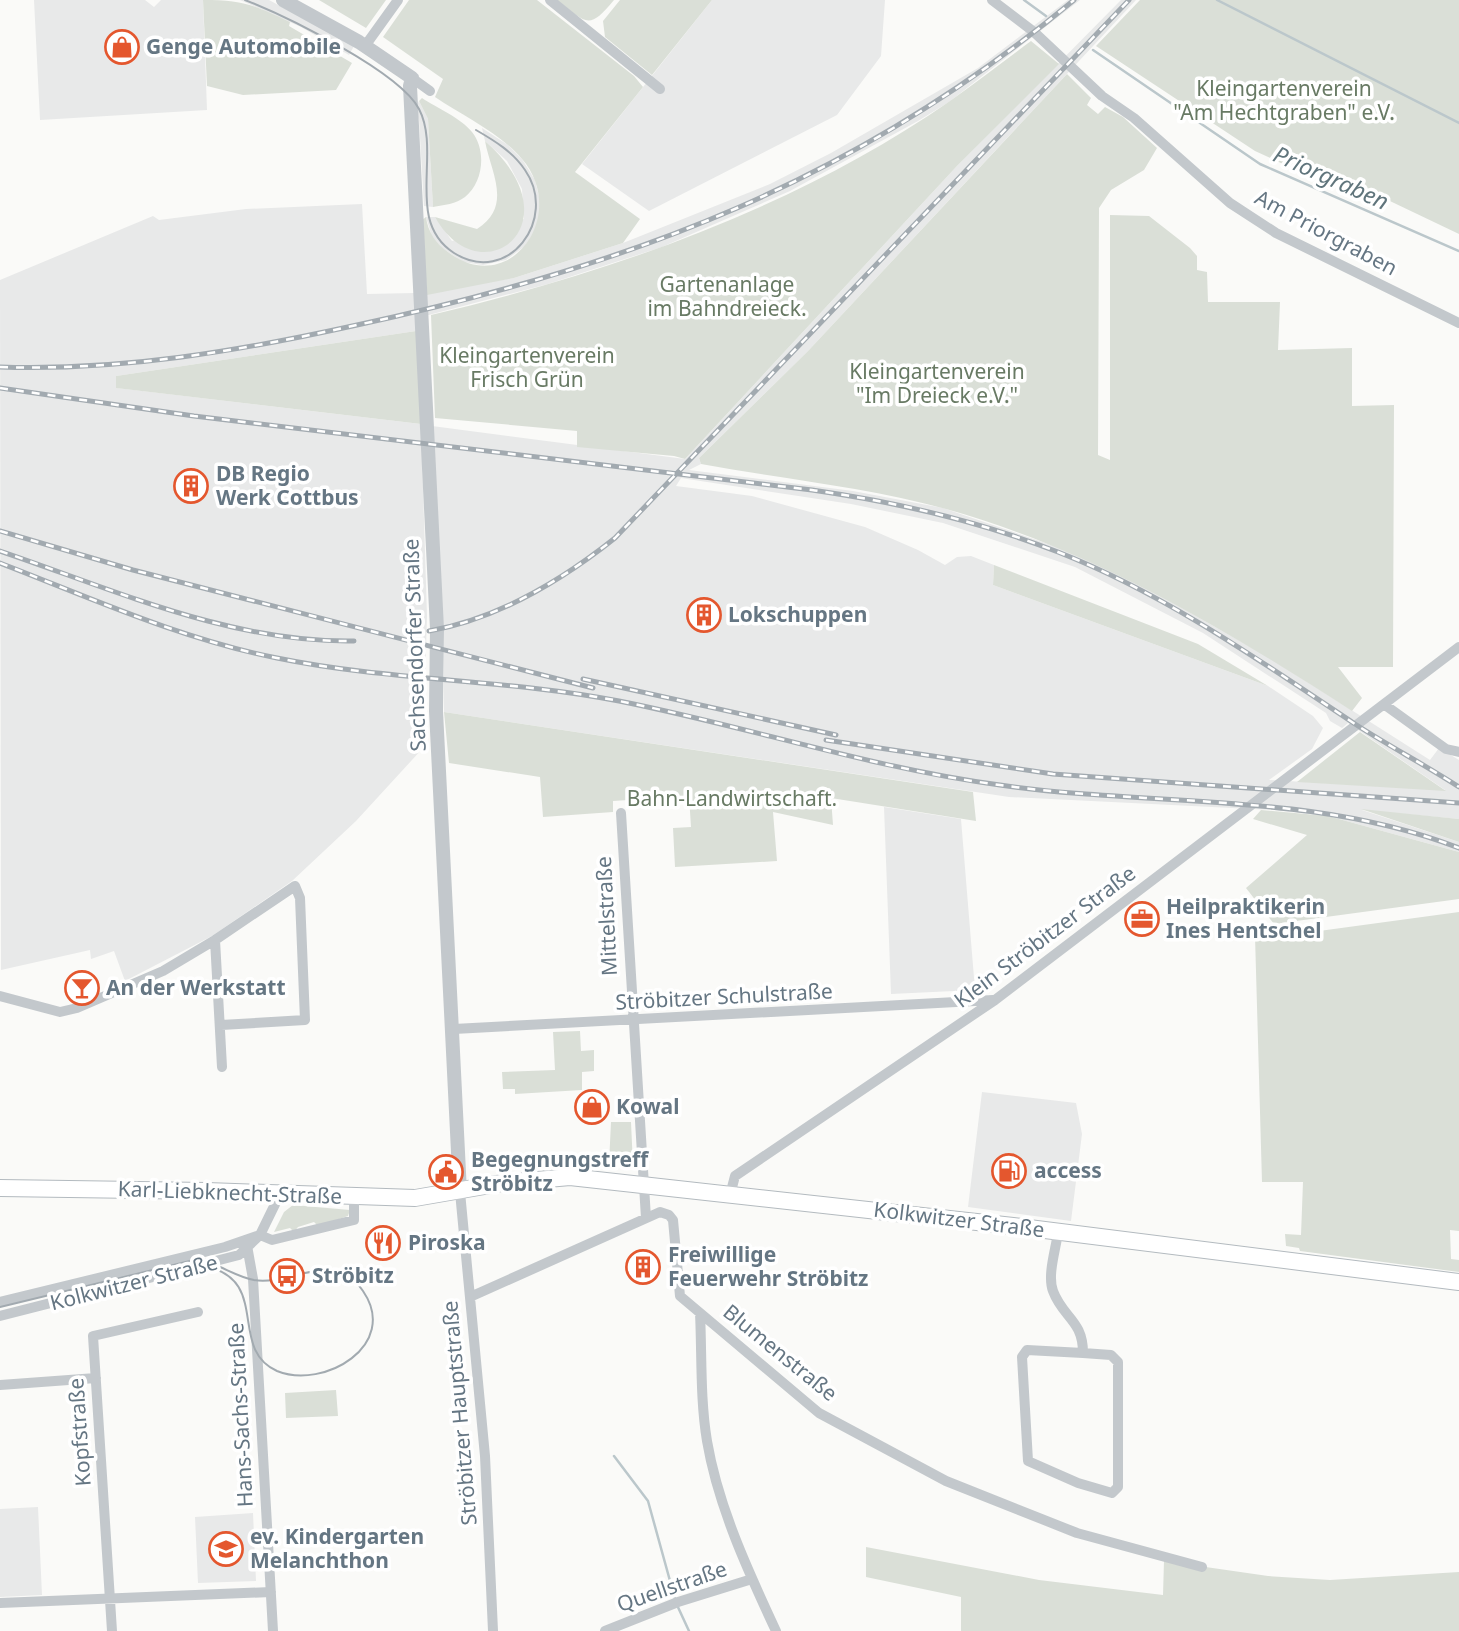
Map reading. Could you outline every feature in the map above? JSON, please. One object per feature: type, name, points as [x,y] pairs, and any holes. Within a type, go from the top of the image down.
[{"type":"main road","name":"Kolkwitzer Straße","points":[[460,1192],[502,1183],[560,1177],[1058,1232],[1459,1282]]},
{"type":"main road","name":"Karl-Liebknecht-Straße","points":[[0,1188],[415,1199],[460,1192]]},
{"type":"street","points":[[283,0],[365,46],[430,90]]},
{"type":"street","points":[[365,46],[398,0]]},
{"type":"street","points":[[550,0],[660,89]]},
{"type":"street","name":"Am Priorgraben","points":[[992,0],[1034,32],[1102,96],[1134,118],[1230,203],[1276,233],[1459,323]]},
{"type":"street","name":"Sachsendorfer Straße","points":[[412,78],[436,616],[436,711],[454,1029],[460,1192]]},
{"type":"street","name":"Klein Ströbitzer Straße","points":[[730,1195],[736,1175],[995,1000],[1459,647]]},
{"type":"street","points":[[1385,705],[1437,743],[1459,752]]},
{"type":"street","name":"Mittelstraße","points":[[621,813],[646,1218]]},
{"type":"street","points":[[0,996],[60,1012],[77,1008],[163,971],[295,886],[300,898],[305,1020],[221,1025]]},
{"type":"street","points":[[215,940],[222,1067]]},
{"type":"street","name":"Ströbitzer Schulstraße","points":[[454,1029],[995,1000]]},
{"type":"street","name":"Ströbitzer Hauptstraße","points":[[460,1192],[485,1456],[493,1631]]},
{"type":"street","points":[[260,1235],[279,1194]]},
{"type":"street","name":"Kolkwitzer Straße","points":[[0,1316],[215,1263],[260,1235],[272,1240],[354,1220],[354,1197]]},
{"type":"street","name":"Blumenstraße","points":[[646,1218],[660,1212],[670,1215],[673,1220],[680,1296],[819,1413],[946,1481],[1077,1534],[1202,1567]]},
{"type":"street","points":[[470,1297],[646,1218]]},
{"type":"street","points":[[1058,1232],[1051,1283],[1054,1294],[1083,1335],[1083,1353]]},
{"type":"street","name":"Kolkwitzer Straße","points":[[0,1302],[247,1245]]},
{"type":"street","name":"Hans-Sachs-Straße","points":[[247,1245],[253,1279],[273,1631]]},
{"type":"street","name":"Kopfstraße","points":[[112,1631],[93,1336],[198,1312]]},
{"type":"street","points":[[700,1312],[707,1441],[725,1507],[752,1579],[776,1631]]},
{"type":"street","points":[[1027,1350],[1083,1353],[1111,1355],[1118,1362],[1118,1487],[1112,1493],[1078,1483],[1028,1461],[1022,1357],[1027,1350]]},
{"type":"street","points":[[0,1385],[96,1378]]},
{"type":"street","name":"Quellstraße","points":[[606,1631],[676,1603],[752,1579]]},
{"type":"street","points":[[0,1603],[271,1592]]},
{"type":"shaded area","points":[[34,0],[145,0],[154,7],[161,0],[203,0],[207,110],[40,120]]},
{"type":"shaded area","points":[[240,0],[269,0],[354,46],[349,55],[301,27]]},
{"type":"shaded area","points":[[712,0],[885,0],[881,56],[837,115],[649,211],[582,164]]},
{"type":"shaded area","points":[[1068,0],[1080,0],[949,102],[918,121],[790,191],[662,247],[548,284],[417,318],[416,331],[116,376],[117,388],[421,424],[427,616],[423,748],[356,821],[292,881],[212,936],[125,981],[114,951],[91,959],[90,950],[1,970],[0,280],[153,216],[159,220],[246,209],[362,204],[367,294],[414,293],[514,278],[623,243],[770,184],[831,153],[978,68]]},
{"type":"shaded area","points":[[1121,0],[1136,0],[808,351],[699,458],[701,464],[689,470],[853,491],[943,508],[1072,552],[1133,580],[1268,657],[1430,760],[1439,748],[1459,760],[1459,819],[1362,810],[1459,842],[1459,852],[1328,816],[1274,810],[1009,797],[444,712],[444,640],[432,426],[685,459],[957,166]],"holes":[[[681,478],[851,504],[943,523],[1075,567],[1203,633],[1326,713],[1330,721],[1342,728],[1348,723],[1445,790],[1269,780],[1312,749],[1323,728],[1313,716],[1268,686],[993,585],[994,565],[971,556],[957,557],[945,565],[865,527],[752,496],[676,486]]]},
{"type":"shaded area","points":[[419,101],[428,119],[433,207],[424,206],[419,120],[415,110]]},
{"type":"shaded area","points":[[482,128],[508,145],[522,159],[535,180],[541,205],[537,227],[525,246],[506,260],[483,265],[463,262],[442,248],[432,237],[426,217],[435,217],[452,241],[524,219],[522,189],[507,161],[485,141]]},
{"type":"shaded area","points":[[884,807],[961,819],[975,990],[891,994]]},
{"type":"shaded area","points":[[982,1092],[1076,1103],[1082,1134],[1071,1221],[968,1207]]},
{"type":"shaded area","points":[[38,1507],[42,1595],[0,1597],[0,1509]]},
{"type":"shaded area","name":"ev. Kindergarten Melanchthon","points":[[253,1513],[256,1581],[198,1583],[195,1517]]},
{"type":"green space","points":[[203,0],[238,2],[267,11],[290,22],[289,26],[352,63],[336,90],[243,95],[207,86]]},
{"type":"green space","points":[[319,0],[386,0],[366,28]]},
{"type":"green space","points":[[409,0],[537,0],[634,76],[643,87],[575,172],[640,219],[623,243],[514,278],[427,295],[422,220],[426,217],[433,237],[448,252],[471,264],[492,265],[511,258],[526,244],[536,225],[539,204],[535,181],[522,159],[492,133],[435,97],[443,79],[383,37]]},
{"type":"green space","points":[[557,0],[614,0],[598,17],[587,20],[574,14]]},
{"type":"green space","points":[[620,0],[712,0],[652,75],[605,37],[603,21]]},
{"type":"green space","name":"Kleingartenverein \"Am Hechtgraben\" e.V.","points":[[1140,0],[1459,0],[1459,234],[1327,171],[1307,175],[1255,151],[1096,46]]},
{"type":"green space","points":[[1031,41],[1059,64],[957,166],[685,459],[577,447],[577,431],[435,418],[431,315],[566,279],[634,257],[766,204],[891,139],[950,101]]},
{"type":"green space","name":"Kleingartenverein \"Im Dreieck e.V.\"","points":[[1067,74],[1091,98],[1087,105],[1098,114],[1105,107],[1123,117],[1157,148],[1144,170],[1111,190],[1099,208],[1098,455],[1110,460],[1110,215],[1149,216],[1190,248],[1197,256],[1197,270],[1207,272],[1208,302],[1280,302],[1278,350],[1352,348],[1352,406],[1394,405],[1393,667],[1338,667],[1362,698],[1352,711],[1255,650],[1156,595],[1106,569],[1001,526],[916,501],[701,464],[699,458],[808,351]]},
{"type":"green space","points":[[422,98],[467,127],[480,148],[481,166],[476,184],[465,197],[450,204],[433,207],[428,119],[419,101]]},
{"type":"green space","points":[[485,141],[512,171],[523,199],[522,223],[512,240],[495,250],[475,251],[454,240],[435,217],[477,229],[488,220],[494,210],[497,188]]},
{"type":"green space","points":[[416,331],[421,424],[116,388],[116,376]]},
{"type":"green space","points":[[994,565],[1198,644],[1268,686],[993,585]]},
{"type":"green space","name":"Bahn-Landwirtschaft.","points":[[444,712],[973,792],[976,821],[831,798],[833,825],[773,812],[777,861],[675,867],[673,828],[691,827],[689,796],[613,801],[613,812],[543,817],[540,777],[449,763]]},
{"type":"green space","points":[[1360,732],[1446,791],[1297,782]]},
{"type":"green space","points":[[1361,809],[1459,819],[1459,842]]},
{"type":"green space","points":[[1261,810],[1328,816],[1459,852],[1459,899],[1274,924],[1246,888],[1307,835],[1253,819]]},
{"type":"green space","points":[[1459,912],[1459,1231],[1450,1230],[1451,1259],[1459,1260],[1459,1272],[1300,1251],[1299,1248],[1286,1246],[1285,1234],[1301,1235],[1303,1182],[1262,1182],[1255,936],[1297,929],[1297,934]]},
{"type":"green space","points":[[580,1031],[581,1051],[594,1050],[594,1071],[582,1072],[582,1090],[515,1094],[515,1089],[503,1089],[502,1072],[555,1070],[553,1032]]},
{"type":"green space","points":[[611,1122],[631,1122],[633,1166],[609,1164]]},
{"type":"green space","points":[[293,1205],[350,1210],[348,1216],[318,1226],[314,1222],[298,1227],[294,1232],[290,1228],[274,1232],[284,1212]]},
{"type":"green space","points":[[336,1390],[338,1416],[286,1418],[285,1393]]},
{"type":"green space","points":[[866,1547],[1039,1580],[1163,1595],[1164,1561],[1268,1576],[1330,1580],[1459,1572],[1459,1631],[961,1631],[961,1597],[866,1577]]},
{"type":"waterway","name":"Priorgraben","points":[[1024,0],[1046,16]]},
{"type":"waterway","points":[[1217,0],[1459,123]]},
{"type":"waterway","name":"Priorgraben","points":[[1093,50],[1260,164],[1459,251]]},
{"type":"waterway","points":[[614,1456],[648,1501],[675,1599]]},
{"type":"waterway","points":[[677,1605],[689,1631]]},
{"type":"tram line","points":[[245,0],[340,47],[366,62],[408,94],[419,109],[425,127],[427,205],[431,223],[439,239],[454,253],[474,261],[493,261],[509,255],[522,243],[532,227],[536,208],[534,189],[525,170],[515,158],[476,130]]},
{"type":"tram line","points":[[0,1307],[194,1260],[210,1263],[254,1280],[326,1270],[339,1272],[352,1278],[363,1291],[372,1311],[372,1329],[364,1345],[352,1358],[335,1368],[315,1374],[296,1375],[277,1371],[262,1361],[254,1347],[244,1299],[237,1285],[225,1273],[204,1266]]},
{"type":"railway","points":[[0,367],[91,366],[180,357],[269,343],[458,302],[554,275],[647,244],[736,208],[824,167],[909,119],[992,64],[1074,0]]},
{"type":"railway","points":[[429,631],[503,608],[573,569],[615,538],[1129,0]]},
{"type":"railway","points":[[0,388],[194,416],[812,490],[875,500],[968,522],[1058,552],[1174,608],[1459,787]]},
{"type":"railway","points":[[0,531],[133,570],[593,688]]},
{"type":"railway","points":[[0,551],[130,597],[218,624],[308,639],[354,641]]},
{"type":"railway","points":[[0,563],[171,629],[277,658],[319,666],[534,688],[619,701],[856,758],[952,778],[1058,792],[1232,803],[1347,817],[1403,830],[1459,848]]},
{"type":"railway","points":[[583,679],[836,735]]},
{"type":"railway","points":[[826,740],[1053,774],[1459,803]]},
{"type":"place","name":"Genge Automobile","points":[[122,47]]},
{"type":"place","name":"DB Regio Werk Cottbus","points":[[191,486]]},
{"type":"place","name":"Lokschuppen","points":[[704,615]]},
{"type":"place","name":"Heilpraktikerin Ines Hentschel","points":[[1142,919]]},
{"type":"place","name":"An der Werkstatt","points":[[82,988]]},
{"type":"place","name":"Kowal","points":[[592,1107]]},
{"type":"place","name":"access","points":[[1009,1171]]},
{"type":"place","name":"Begegnungstreff Ströbitz","points":[[446,1172]]},
{"type":"place","name":"Piroska","points":[[383,1243]]},
{"type":"place","name":"Freiwillige Feuerwehr Ströbitz","points":[[643,1267]]},
{"type":"place","name":"Ströbitz","points":[[287,1276]]},
{"type":"place","name":"ev. Kindergarten Melanchthon","points":[[226,1549]]},
{"type":"park label","name":"Gartenanlage im Bahndreieck.","points":[[727,297]]},
{"type":"park label","name":"Kleingartenverein Frisch Grün","points":[[527,368]]}]
